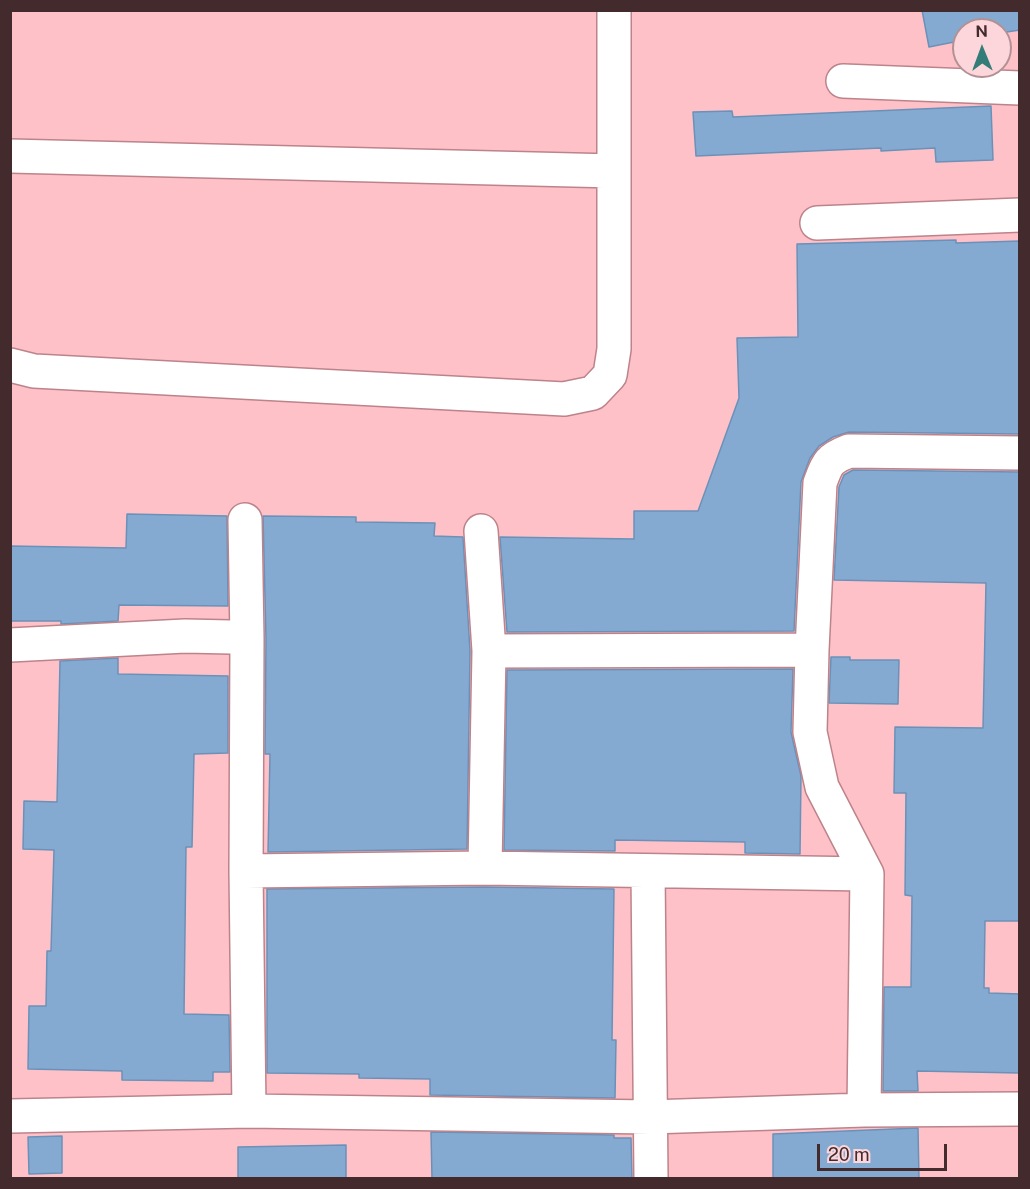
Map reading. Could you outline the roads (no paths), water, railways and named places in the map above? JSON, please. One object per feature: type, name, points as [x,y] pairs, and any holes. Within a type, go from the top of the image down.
[{"type":"street","points":[[10,365],[34,371],[564,399],[593,393],[610,375],[614,349],[614,10]]},
{"type":"street","points":[[843,81],[1020,87]]},
{"type":"street","points":[[10,156],[614,171]]},
{"type":"street","points":[[817,223],[1020,215]]},
{"type":"street","points":[[864,1110],[867,874],[822,787],[810,732],[820,483],[826,467],[834,456],[849,451],[1020,453]]},
{"type":"street","points":[[245,520],[249,1111]]},
{"type":"street","points":[[481,531],[489,651],[485,868]]},
{"type":"street","points":[[10,645],[185,636],[247,639]]},
{"type":"street","points":[[489,651],[812,650]]},
{"type":"street","points":[[246,871],[485,868],[867,874]]},
{"type":"street","points":[[648,871],[651,1179]]},
{"type":"street","points":[[10,1096],[10,1117],[249,1111],[650,1118],[864,1110],[1020,1109]]}]
